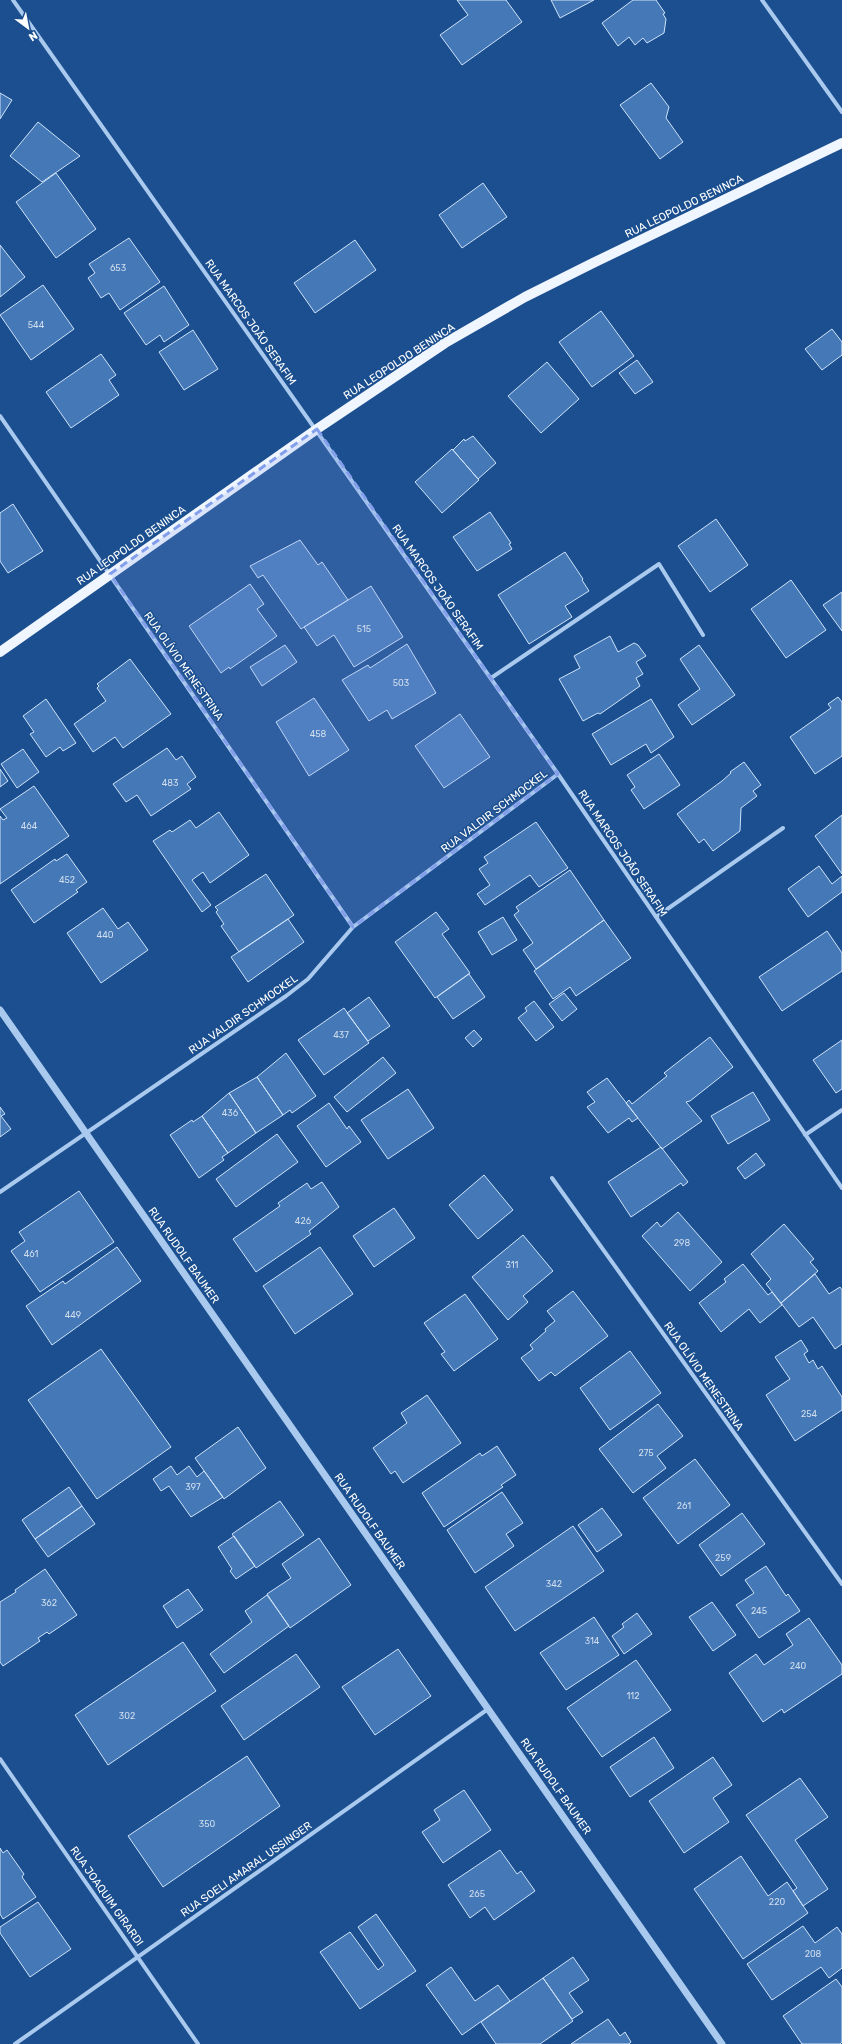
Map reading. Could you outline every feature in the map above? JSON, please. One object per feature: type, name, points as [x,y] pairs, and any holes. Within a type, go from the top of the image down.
[{"type":"main road","name":"RUA LEOPOLDO BENINCA","points":[[0,652],[317,430],[445,343],[525,297],[842,144]]},
{"type":"street","name":"RUA MARCOS JOÃO SERAFIM","points":[[13,0],[558,774],[842,1188]]},
{"type":"street","points":[[762,0],[842,112]]},
{"type":"street","name":"RUA OLÍVIO MENESTRINA","points":[[0,416],[353,927]]},
{"type":"street","points":[[491,678],[659,564],[703,635]]},
{"type":"street","name":"RUA VALDIR SCHMOCKEL","points":[[0,1192],[291,992],[323,962],[353,927],[558,774]]},
{"type":"street","points":[[656,917],[783,828]]},
{"type":"street","name":"RUA RUDOLF BAUMER","points":[[0,1010],[722,2044]]},
{"type":"street","points":[[805,1135],[842,1110]]},
{"type":"street","name":"RUA OLÍVIO MENESTRINA","points":[[552,1178],[842,1584]]},
{"type":"street","name":"RUA SOELI AMARAL USSINGER","points":[[15,2044],[488,1709]]},
{"type":"street","name":"RUA JOAQUIM GIRARDI","points":[[0,1759],[198,2044]]},
{"type":"highlighted area","points":[[317,429],[558,774],[353,927],[110,574]]},
{"type":"building","points":[[457,0],[506,0],[522,22],[462,65],[440,35],[468,15]]},
{"type":"building","points":[[551,0],[594,0],[560,18]]},
{"type":"building","points":[[633,0],[656,0],[665,13],[663,14],[666,19],[664,33],[647,43],[643,38],[635,45],[629,37],[618,46],[602,23]]},
{"type":"building","points":[[651,83],[669,107],[666,118],[683,142],[660,159],[620,105]]},
{"type":"building","points":[[0,93],[12,100],[0,119]]},
{"type":"building","points":[[38,122],[80,156],[42,182],[10,156]]},
{"type":"building","points":[[56,173],[96,229],[56,258],[16,202]]},
{"type":"building","points":[[483,183],[507,217],[462,248],[439,215]]},
{"type":"building","points":[[129,238],[160,282],[120,310],[109,293],[101,298],[88,278],[95,273],[89,264]]},
{"type":"building","points":[[355,240],[376,270],[315,313],[294,283]]},
{"type":"building","points":[[0,245],[25,277],[0,297]]},
{"type":"building","points":[[43,285],[74,329],[31,360],[0,315]]},
{"type":"building","points":[[164,286],[189,325],[164,342],[160,335],[146,345],[124,313]]},
{"type":"building","points":[[601,311],[634,356],[592,387],[559,342]]},
{"type":"building","points":[[832,329],[842,342],[842,355],[822,370],[805,349]]},
{"type":"building","points":[[193,330],[218,369],[184,390],[159,352]]},
{"type":"building","points":[[101,354],[116,375],[109,380],[119,395],[71,428],[46,392]]},
{"type":"building","points":[[637,360],[653,382],[635,394],[619,373]]},
{"type":"building","points":[[547,362],[579,399],[541,433],[508,396]]},
{"type":"building","points":[[473,436],[496,463],[478,479],[453,450],[464,439],[465,441]]},
{"type":"building","points":[[452,449],[479,480],[442,513],[415,482]]},
{"type":"building","points":[[13,504],[43,551],[8,573],[0,561],[0,513]]},
{"type":"building","points":[[490,512],[511,543],[509,544],[512,549],[477,571],[453,537]]},
{"type":"building","points":[[716,519],[748,565],[710,592],[678,546]]},
{"type":"building","points":[[300,540],[318,565],[322,562],[348,600],[301,629],[263,575],[258,578],[250,566]]},
{"type":"building","points":[[565,552],[589,591],[565,606],[572,617],[529,644],[498,595]]},
{"type":"building","points":[[791,580],[826,630],[786,658],[751,609]]},
{"type":"building","points":[[250,584],[264,604],[257,609],[277,636],[230,669],[229,667],[221,673],[189,626]]},
{"type":"building","points":[[371,586],[403,637],[354,667],[334,635],[317,646],[304,627]]},
{"type":"building","points":[[842,592],[842,631],[823,605]]},
{"type":"building","points":[[610,636],[618,652],[634,643],[638,645],[646,656],[636,662],[643,674],[636,678],[640,686],[600,714],[598,713],[583,721],[559,679],[580,668],[574,656]]},
{"type":"building","points":[[407,644],[436,693],[392,719],[387,710],[369,721],[342,680],[368,665],[370,668]]},
{"type":"building","points":[[285,645],[297,662],[262,686],[250,667]]},
{"type":"building","points":[[699,645],[735,695],[692,725],[678,705],[700,689],[680,659]]},
{"type":"building","points":[[130,659],[171,714],[123,748],[115,737],[93,752],[74,724],[106,701],[97,688],[99,686],[97,684]]},
{"type":"building","points":[[838,697],[842,702],[842,756],[815,774],[790,737],[831,708],[828,704]]},
{"type":"building","points":[[314,698],[349,750],[309,776],[276,722]]},
{"type":"building","points":[[46,699],[76,743],[63,751],[60,747],[46,757],[30,734],[34,732],[23,716]]},
{"type":"building","points":[[651,699],[674,737],[651,753],[646,744],[611,765],[592,734]]},
{"type":"building","points":[[460,714],[490,757],[444,788],[415,746]]},
{"type":"building","points":[[167,748],[176,760],[182,756],[196,777],[187,784],[191,789],[151,816],[137,795],[126,802],[113,784]]},
{"type":"building","points":[[23,749],[39,772],[17,788],[1,764]]},
{"type":"building","points":[[659,754],[680,785],[644,809],[631,790],[635,787],[627,775]]},
{"type":"building","points":[[744,762],[761,785],[753,791],[757,796],[741,808],[740,831],[713,851],[704,839],[699,843],[677,814],[722,781],[731,773],[730,772]]},
{"type":"building","points":[[0,769],[8,781],[0,787]]},
{"type":"building","points":[[34,786],[69,836],[0,884],[0,816],[3,820],[7,818],[0,809]]},
{"type":"building","points":[[219,812],[249,855],[210,883],[203,872],[192,880],[211,905],[202,912],[153,841],[170,830],[172,832],[190,820],[196,828]]},
{"type":"building","points":[[842,815],[842,874],[815,836]]},
{"type":"building","points":[[536,822],[568,868],[539,887],[530,875],[485,905],[477,894],[490,885],[479,869],[488,863],[484,857]]},
{"type":"building","points":[[67,854],[87,882],[76,890],[78,892],[34,923],[11,890],[55,859],[56,861]]},
{"type":"building","points":[[819,866],[832,884],[842,876],[842,892],[808,917],[788,889]]},
{"type":"building","points":[[570,870],[604,920],[536,969],[523,950],[533,943],[514,915],[519,911],[516,907]]},
{"type":"building","points":[[266,874],[294,915],[239,952],[221,926],[224,924],[216,912],[218,910],[215,907]]},
{"type":"building","points":[[103,908],[118,929],[128,922],[148,950],[101,983],[67,933]]},
{"type":"building","points":[[436,912],[449,929],[442,934],[470,973],[435,998],[395,942]]},
{"type":"building","points":[[503,917],[517,940],[492,955],[478,932]]},
{"type":"building","points":[[288,919],[304,942],[248,982],[231,957]]},
{"type":"building","points":[[604,920],[631,958],[576,996],[570,987],[553,999],[534,971]]},
{"type":"building","points":[[827,931],[842,953],[842,971],[782,1011],[759,977]]},
{"type":"building","points":[[469,974],[485,997],[453,1019],[437,997]]},
{"type":"building","points":[[564,993],[577,1009],[562,1021],[549,1004]]},
{"type":"building","points":[[369,997],[390,1026],[368,1041],[347,1013]]},
{"type":"building","points":[[534,1001],[554,1027],[536,1041],[518,1018],[527,1011],[525,1008]]},
{"type":"building","points":[[344,1008],[369,1043],[324,1075],[298,1040]]},
{"type":"building","points":[[474,1030],[482,1039],[473,1047],[465,1038]]},
{"type":"building","points":[[710,1037],[733,1067],[690,1101],[686,1102],[702,1121],[662,1149],[626,1103],[629,1100],[632,1104],[667,1076],[664,1073]]},
{"type":"building","points":[[842,1040],[842,1089],[836,1093],[813,1060]]},
{"type":"building","points":[[286,1053],[316,1096],[292,1113],[290,1110],[283,1115],[257,1077]]},
{"type":"building","points":[[383,1057],[396,1073],[347,1112],[334,1097]]},
{"type":"building","points":[[257,1077],[283,1115],[256,1133],[229,1093]]},
{"type":"building","points":[[607,1078],[638,1118],[632,1122],[629,1118],[608,1133],[587,1107],[595,1102],[587,1092]]},
{"type":"building","points":[[408,1089],[434,1128],[388,1159],[361,1120]]},
{"type":"building","points":[[753,1092],[770,1120],[728,1144],[711,1116]]},
{"type":"building","points":[[229,1093],[256,1133],[228,1153],[202,1116]]},
{"type":"building","points":[[329,1103],[347,1129],[349,1126],[361,1142],[326,1167],[297,1126]]},
{"type":"building","points":[[0,1107],[5,1114],[1,1116],[11,1129],[0,1137]]},
{"type":"building","points":[[202,1116],[228,1153],[222,1157],[224,1160],[199,1178],[170,1135],[192,1120],[193,1122]]},
{"type":"building","points":[[277,1134],[298,1162],[236,1207],[216,1179]]},
{"type":"building","points":[[661,1147],[688,1182],[683,1186],[681,1183],[631,1217],[608,1182]]},
{"type":"building","points":[[756,1153],[765,1165],[745,1179],[737,1168]]},
{"type":"building","points":[[484,1175],[513,1210],[478,1239],[449,1205]]},
{"type":"building","points":[[322,1182],[339,1207],[309,1231],[311,1234],[256,1272],[233,1239],[280,1206],[278,1203],[307,1183],[311,1189]]},
{"type":"building","points":[[79,1191],[114,1242],[40,1292],[11,1251],[25,1241],[19,1232]]},
{"type":"building","points":[[394,1208],[415,1238],[374,1267],[353,1236]]},
{"type":"building","points":[[678,1212],[722,1262],[690,1291],[642,1236],[657,1222],[661,1227]]},
{"type":"building","points":[[784,1224],[814,1259],[810,1262],[818,1271],[781,1303],[766,1284],[771,1279],[751,1254]]},
{"type":"building","points":[[523,1235],[553,1271],[523,1296],[528,1302],[508,1320],[472,1277]]},
{"type":"building","points":[[117,1247],[141,1281],[52,1345],[26,1306],[63,1281],[65,1284]]},
{"type":"building","points":[[320,1247],[353,1294],[295,1334],[263,1286]]},
{"type":"building","points":[[743,1264],[768,1295],[772,1292],[782,1305],[760,1323],[749,1309],[721,1332],[699,1303],[726,1282],[724,1279]]},
{"type":"building","points":[[815,1274],[829,1294],[840,1287],[842,1290],[842,1344],[835,1349],[813,1317],[799,1327],[781,1303]]},
{"type":"building","points":[[573,1291],[608,1336],[555,1376],[551,1372],[539,1381],[521,1358],[533,1349],[530,1345],[555,1321],[547,1311]]},
{"type":"building","points":[[465,1294],[498,1339],[454,1371],[441,1354],[445,1352],[424,1323]]},
{"type":"building","points":[[801,1340],[808,1351],[804,1354],[809,1363],[813,1360],[818,1369],[822,1366],[842,1397],[842,1410],[795,1441],[766,1395],[790,1379],[775,1357]]},
{"type":"building","points":[[101,1349],[171,1447],[97,1499],[28,1400]]},
{"type":"building","points":[[630,1351],[661,1393],[610,1430],[580,1388]]},
{"type":"building","points":[[427,1395],[461,1443],[403,1483],[395,1471],[391,1474],[373,1448],[407,1423],[401,1413]]},
{"type":"building","points":[[658,1404],[683,1436],[657,1456],[666,1468],[633,1493],[599,1449]]},
{"type":"building","points":[[238,1427],[266,1468],[224,1499],[195,1458]]},
{"type":"building","points":[[497,1446],[516,1475],[501,1485],[503,1487],[444,1527],[422,1493],[480,1453],[482,1456]]},
{"type":"building","points":[[695,1459],[730,1505],[678,1544],[643,1498]]},
{"type":"building","points":[[171,1466],[177,1475],[189,1466],[197,1477],[204,1471],[223,1497],[191,1517],[169,1486],[161,1491],[153,1479]]},
{"type":"building","points":[[69,1487],[82,1506],[35,1539],[22,1520]]},
{"type":"building","points":[[502,1492],[523,1523],[506,1534],[514,1546],[475,1573],[447,1530]]},
{"type":"building","points":[[280,1501],[304,1535],[256,1568],[232,1534]]},
{"type":"building","points":[[82,1506],[95,1524],[48,1557],[35,1539]]},
{"type":"building","points":[[602,1508],[622,1535],[597,1552],[578,1525]]},
{"type":"building","points":[[742,1513],[765,1544],[721,1576],[699,1545]]},
{"type":"building","points":[[573,1526],[604,1571],[515,1631],[485,1587]]},
{"type":"building","points":[[234,1536],[255,1566],[236,1579],[230,1571],[232,1569],[218,1547]]},
{"type":"building","points":[[319,1538],[351,1585],[290,1628],[267,1594],[291,1578],[282,1564]]},
{"type":"building","points":[[766,1566],[786,1596],[788,1594],[800,1611],[759,1638],[736,1605],[754,1593],[745,1580]]},
{"type":"building","points":[[45,1569],[77,1615],[49,1634],[47,1632],[38,1638],[40,1641],[3,1666],[0,1662],[0,1602],[16,1592],[15,1590]]},
{"type":"building","points":[[188,1589],[203,1610],[177,1628],[163,1606]]},
{"type":"building","points":[[267,1595],[289,1626],[224,1673],[210,1654],[252,1622],[245,1611]]},
{"type":"building","points":[[712,1602],[736,1635],[713,1651],[689,1617]]},
{"type":"building","points":[[637,1613],[652,1634],[624,1654],[612,1636],[624,1627],[622,1624]]},
{"type":"building","points":[[594,1617],[619,1655],[566,1690],[540,1653]]},
{"type":"building","points":[[809,1618],[842,1665],[842,1674],[784,1713],[782,1709],[763,1722],[729,1673],[756,1654],[764,1665],[793,1645],[786,1634]]},
{"type":"building","points":[[183,1642],[216,1691],[108,1765],[75,1715]]},
{"type":"building","points":[[398,1649],[431,1696],[375,1735],[342,1687]]},
{"type":"building","points":[[296,1654],[320,1687],[244,1740],[221,1706]]},
{"type":"building","points":[[636,1660],[671,1710],[602,1757],[567,1708]]},
{"type":"building","points":[[654,1737],[674,1768],[630,1797],[610,1767]]},
{"type":"building","points":[[247,1756],[280,1806],[163,1887],[128,1836]]},
{"type":"building","points":[[713,1757],[732,1785],[713,1798],[729,1822],[684,1853],[649,1801]]},
{"type":"building","points":[[800,1778],[828,1817],[795,1840],[828,1889],[803,1906],[793,1891],[797,1888],[746,1815]]},
{"type":"building","points":[[464,1790],[491,1830],[443,1863],[422,1832],[440,1820],[434,1810]]},
{"type":"building","points":[[0,1848],[3,1853],[7,1850],[24,1874],[22,1877],[36,1897],[3,1919],[0,1914]]},
{"type":"building","points":[[500,1850],[517,1874],[521,1871],[535,1891],[494,1920],[485,1907],[470,1918],[448,1885]]},
{"type":"building","points":[[741,1856],[768,1896],[787,1882],[808,1913],[743,1959],[694,1889]]},
{"type":"building","points":[[38,1902],[71,1949],[30,1977],[0,1933],[0,1927]]},
{"type":"building","points":[[376,1914],[416,1971],[360,2009],[320,1952],[350,1932],[378,1970],[384,1965],[358,1927]]},
{"type":"building","points":[[803,1926],[815,1943],[837,1927],[842,1934],[842,1968],[829,1978],[821,1967],[772,2000],[747,1964]]},
{"type":"building","points":[[573,1957],[589,1980],[569,1993],[583,2012],[572,2019],[543,1978]]},
{"type":"building","points":[[451,1967],[475,2001],[498,1985],[510,2001],[462,2035],[426,1985]]},
{"type":"building","points":[[543,1978],[573,2021],[540,2044],[496,2044],[481,2022]]},
{"type":"building","points":[[836,1979],[842,1987],[842,2042],[840,2044],[802,2044],[783,2016]]},
{"type":"building","points":[[608,2019],[620,2036],[625,2032],[631,2042],[629,2044],[571,2044]]}]
